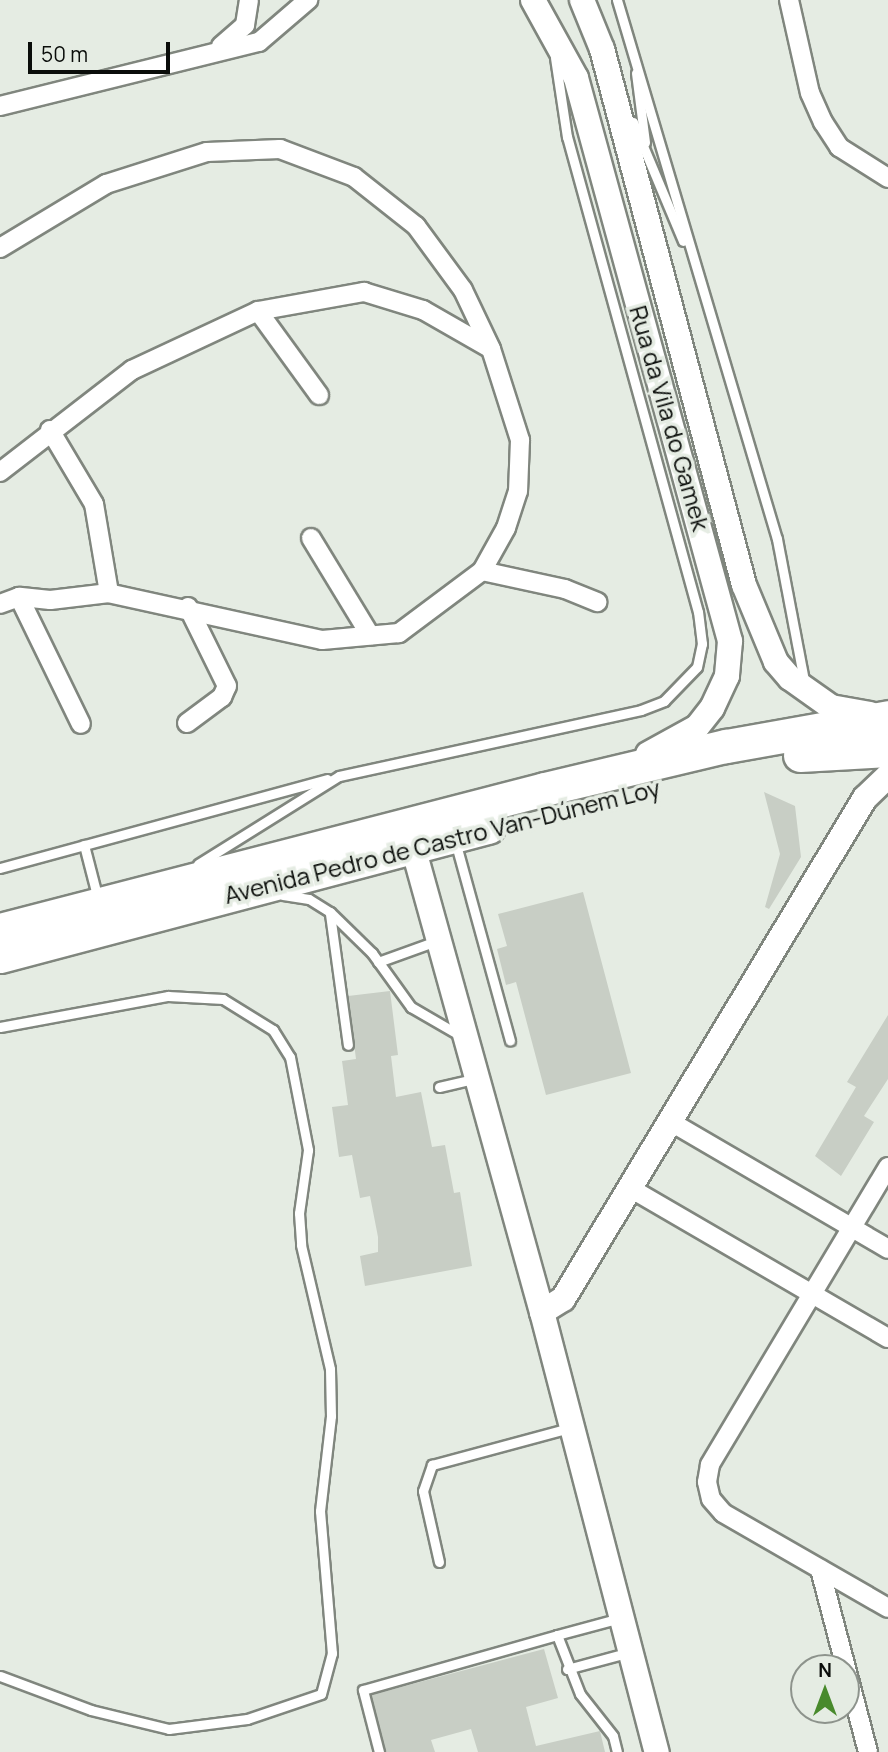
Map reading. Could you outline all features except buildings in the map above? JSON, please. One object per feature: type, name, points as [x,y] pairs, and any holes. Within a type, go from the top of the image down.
[{"type":"highway","name":"Avenida Pedro de Castro Van-Dúnem Loy","points":[[0,930],[605,773],[726,746],[888,715]]},
{"type":"highway","name":"Avenida Pedro de Castro Van-Dúnem Loy","points":[[0,956],[454,836],[739,766],[807,754],[888,750]]},
{"type":"main road","name":"Rua da Vila do Gamek","points":[[582,0],[601,49],[744,585],[776,662],[816,700],[851,712],[888,715]]},
{"type":"main road","name":"Rua da Vila do Gamek","points":[[538,8],[576,78],[730,641],[722,691],[697,727],[644,756],[605,773]]},
{"type":"main road","points":[[542,1312],[563,1299],[865,798],[888,776]]},
{"type":"main road","points":[[413,847],[542,1312],[657,1752]]},
{"type":"street","points":[[210,51],[235,39],[252,9],[249,0]]},
{"type":"street","points":[[0,106],[210,51],[259,43],[308,0]]},
{"type":"street","points":[[789,0],[810,93],[823,122],[839,147],[888,178]]},
{"type":"street","points":[[0,248],[106,184],[207,152],[280,149],[354,177],[416,226],[463,290],[491,349],[520,440],[518,491],[506,528],[482,571],[399,633],[323,640],[188,607],[109,593],[50,600],[19,597],[0,604]]},
{"type":"street","points":[[0,472],[50,430],[132,370],[258,311],[364,292],[423,310],[491,349]]},
{"type":"street","points":[[258,311],[319,395]]},
{"type":"street","points":[[50,430],[94,504],[109,593]]},
{"type":"street","points":[[311,538],[370,635]]},
{"type":"street","points":[[482,571],[565,589],[598,602]]},
{"type":"street","points":[[19,597],[81,724]]},
{"type":"street","points":[[187,723],[222,697],[227,685],[188,607]]},
{"type":"street","points":[[671,1122],[888,1249]]},
{"type":"street","points":[[888,1167],[710,1465],[708,1482],[711,1499],[723,1513],[888,1608]]},
{"type":"street","points":[[630,1188],[888,1338]]},
{"type":"street","points":[[820,1569],[868,1752]]},
{"type":"lane","points":[[617,0],[632,41],[777,539],[798,666],[816,700]]},
{"type":"lane","name":"Rua da Vila do Gamek","points":[[339,776],[558,730],[664,701],[697,667],[702,644],[567,137],[538,8]]},
{"type":"lane","points":[[632,41],[663,283]]},
{"type":"lane","points":[[601,49],[698,275]]},
{"type":"lane","points":[[0,868],[339,776]]},
{"type":"lane","points":[[132,896],[234,844],[339,776]]},
{"type":"lane","points":[[454,836],[510,1041]]},
{"type":"lane","points":[[84,845],[99,905]]},
{"type":"lane","points":[[180,908],[286,895],[330,912],[378,962],[411,1007],[467,1043]]},
{"type":"lane","points":[[330,912],[348,1045]]},
{"type":"lane","points":[[378,962],[438,940]]},
{"type":"lane","points":[[0,1027],[168,996],[223,999],[273,1030],[290,1057],[308,1150],[299,1213],[301,1245],[330,1368],[331,1416],[320,1511],[332,1653],[321,1695],[247,1719],[169,1729],[91,1710],[0,1676]]},
{"type":"lane","points":[[439,1087],[477,1078]]},
{"type":"lane","points":[[439,1562],[423,1491],[432,1465],[573,1427]]},
{"type":"lane","points":[[379,1752],[363,1690],[622,1618]]},
{"type":"lane","points":[[557,1635],[567,1669],[613,1736],[617,1752]]},
{"type":"lane","points":[[567,1669],[631,1652]]}]
